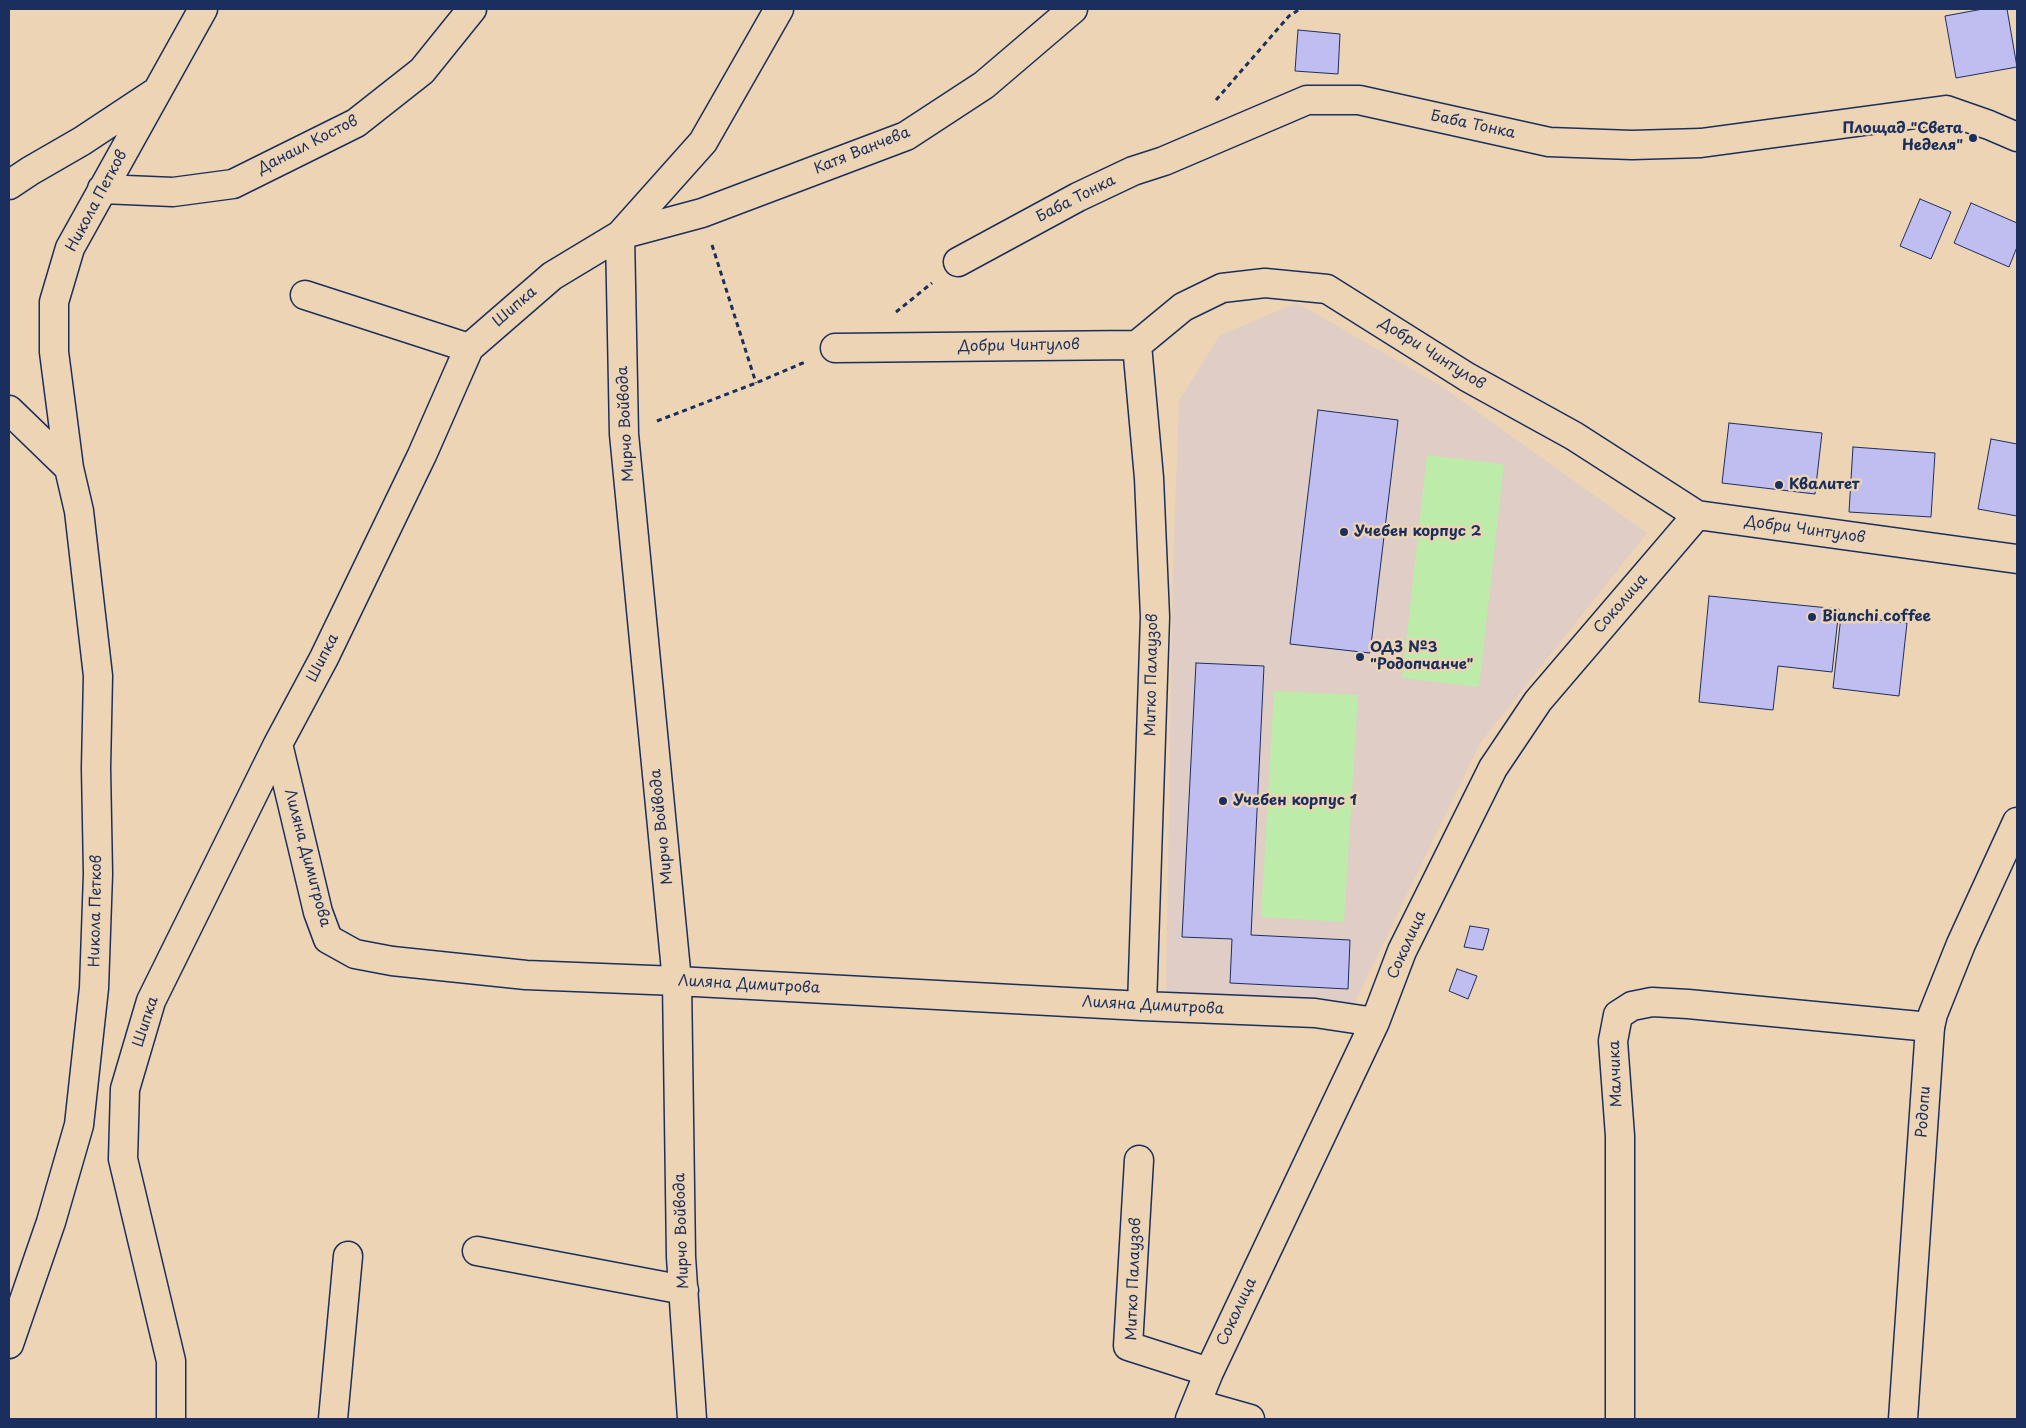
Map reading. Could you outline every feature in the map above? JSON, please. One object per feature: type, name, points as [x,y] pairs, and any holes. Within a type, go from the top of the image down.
[{"type":"street","name":"Никола Петков","points":[[9,1344],[51,1222],[79,1125],[94,988],[98,874],[96,768],[98,676],[79,512],[69,468],[54,352],[54,302],[70,248],[203,9]]},
{"type":"street","name":"Данаил Костов","points":[[102,189],[173,192],[232,184],[356,123],[422,71],[472,9]]},
{"type":"street","name":"Шипка","points":[[171,1419],[171,1361],[122,1159],[126,1089],[151,1001],[278,744],[324,658],[422,455],[469,348],[552,276],[620,235],[703,142],[779,9]]},
{"type":"street","name":"Катя Ванчева","points":[[620,235],[702,213],[906,136],[984,85],[1073,9]]},
{"type":"street","name":"Никола Петков","points":[[9,185],[82,141],[158,90]]},
{"type":"street","name":"Баба Тонка","points":[[958,262],[1078,197],[1133,171],[1164,161],[1307,100],[1359,100],[1549,142],[1632,145],[1701,142],[1946,110],[2017,137]]},
{"type":"street","name":"Мирчо Войвода","points":[[620,235],[624,434],[677,981],[681,1257],[692,1419]]},
{"type":"street","name":"Добри Чинтулов","points":[[835,348],[1137,345],[1183,307],[1222,288],[1265,283],[1327,289],[1467,378],[1574,436],[1697,515],[2017,559]]},
{"type":"street","points":[[305,295],[469,348]]},
{"type":"street","name":"Митко Палаузов","points":[[1137,345],[1149,478],[1154,617],[1142,1006]]},
{"type":"street","points":[[9,410],[69,468]]},
{"type":"street","name":"Соколица","points":[[1194,1412],[1209,1372],[1375,1022],[1402,951],[1493,768],[1538,701],[1697,515]]},
{"type":"street","name":"Лиляна Димитрова","points":[[278,744],[318,912],[328,939],[355,954],[392,961],[526,975],[1315,1013],[1375,1022]]},
{"type":"street","name":"Родопи","points":[[1903,1419],[1930,1028],[1933,1014],[1961,944],[2017,822]]},
{"type":"street","name":"Малчика","points":[[1620,1419],[1620,1136],[1613,1041],[1618,1016],[1632,1006],[1652,1002],[1930,1028]]},
{"type":"street","name":"Митко Палаузов","points":[[1139,1160],[1128,1346],[1209,1372]]},
{"type":"street","points":[[477,1250],[684,1290]]},
{"type":"street","points":[[333,1419],[348,1256]]},
{"type":"street","points":[[1194,1412],[1250,1419]]},
{"type":"path","points":[[1214,103],[1289,16],[1300,9]]},
{"type":"path","points":[[624,434],[756,383],[702,213]]},
{"type":"shaded area","name":"ОДЗ №3 \"Родопчанче\"","points":[[1297,303],[1441,386],[1647,533],[1480,743],[1354,1004],[1166,992],[1173,570],[1179,401],[1220,335]]},
{"type":"green space","points":[[1427,455],[1504,464],[1479,687],[1402,678]]},
{"type":"green space","points":[[1274,691],[1358,695],[1344,922],[1261,917]]},
{"type":"building","points":[[1983,9],[2007,9],[2017,67],[1956,78],[1945,16]]},
{"type":"building","points":[[1298,30],[1340,34],[1338,74],[1295,71]]},
{"type":"building","points":[[1920,199],[1951,212],[1931,259],[1900,246]]},
{"type":"building","points":[[1971,203],[2017,223],[2017,247],[2009,267],[1954,243]]},
{"type":"building","name":"Учебен корпус 2","points":[[1318,410],[1398,420],[1370,653],[1290,644]]},
{"type":"building","points":[[1729,423],[1822,433],[1815,494],[1722,483]]},
{"type":"building","points":[[1991,439],[2017,444],[2017,516],[1978,509]]},
{"type":"building","points":[[1853,447],[1935,453],[1931,517],[1849,512]]},
{"type":"building","points":[[1709,596],[1839,609],[1832,672],[1778,666],[1773,710],[1699,702]]},
{"type":"building","points":[[1841,616],[1907,623],[1899,696],[1833,688]]},
{"type":"building","name":"Учебен корпус 1","points":[[1196,663],[1264,666],[1251,935],[1350,940],[1348,989],[1230,983],[1232,939],[1182,937]]},
{"type":"building","points":[[1470,926],[1489,929],[1483,950],[1464,947]]},
{"type":"building","points":[[1457,969],[1477,976],[1468,999],[1449,991]]},
{"type":"place","name":"Площад \"Света Неделя\"","points":[[1973,138]]},
{"type":"place","name":"Квалитет","points":[[1779,485]]},
{"type":"place","name":"Учебен корпус 2","points":[[1344,532]]},
{"type":"place","name":"Bianchi coffee","points":[[1812,617]]},
{"type":"place","name":"ОДЗ №3 \"Родопчанче\"","points":[[1360,657]]},
{"type":"place","name":"Учебен корпус 1","points":[[1223,801]]}]
